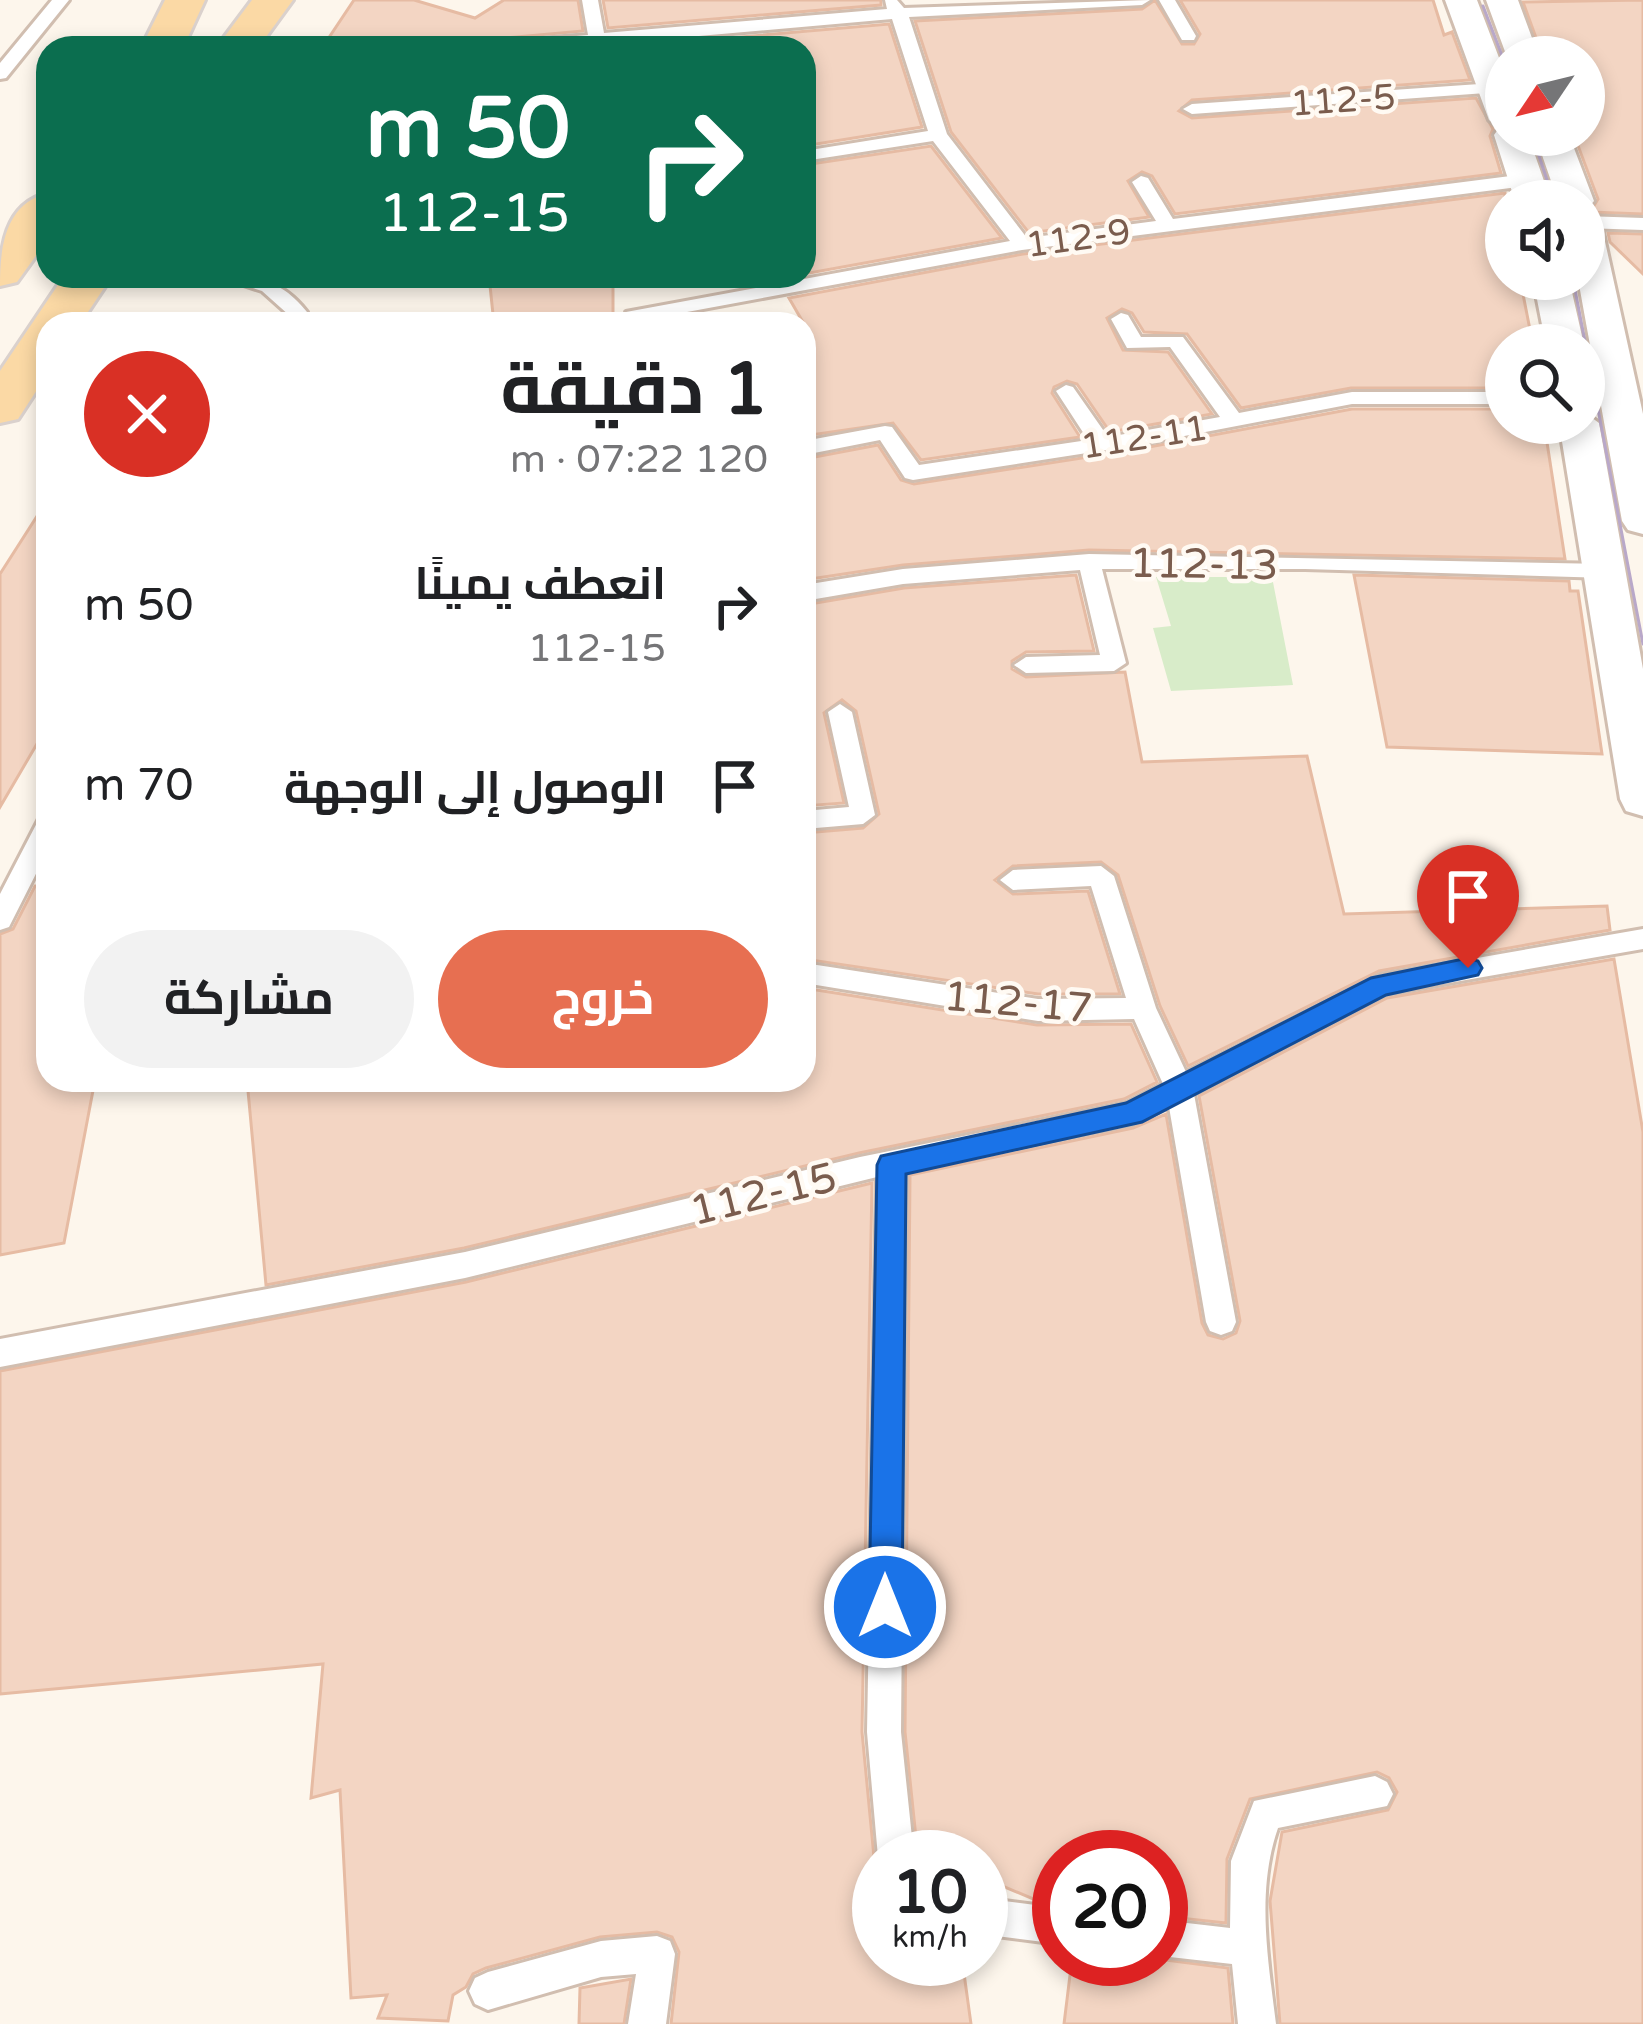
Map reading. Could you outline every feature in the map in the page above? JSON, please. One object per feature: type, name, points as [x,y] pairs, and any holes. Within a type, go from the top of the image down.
[{"type":"main road","points":[[168,36],[185,0]]},
{"type":"main road","points":[[246,36],[273,0]]},
{"type":"main road","points":[[0,272],[36,223]]},
{"type":"main road","points":[[0,408],[36,354]]},
{"type":"street","points":[[1462,0],[1485,63]]},
{"type":"street","points":[[1502,0],[1515,36]]},
{"type":"street","points":[[1605,279],[1643,285]]},
{"type":"street","points":[[1605,300],[1629,366],[1643,521]]},
{"type":"street","points":[[1583,444],[1643,799]]},
{"type":"lane","points":[[0,74],[61,0]]},
{"type":"lane","points":[[590,0],[596,36]]},
{"type":"lane","points":[[633,36],[894,7],[1142,0]]},
{"type":"lane","points":[[1167,0],[1188,36]]},
{"type":"lane","points":[[894,7],[938,135],[1022,244]]},
{"type":"lane","name":"112-5","points":[[1192,109],[1485,89]]},
{"type":"lane","points":[[816,153],[938,135]]},
{"type":"lane","points":[[1141,182],[1167,224]]},
{"type":"lane","name":"112-9","points":[[816,282],[1022,244],[1167,224],[1485,195]]},
{"type":"lane","points":[[1605,225],[1643,224]]},
{"type":"lane","points":[[273,288],[285,294],[298,312]]},
{"type":"lane","name":"112-9","points":[[655,312],[784,288]]},
{"type":"lane","points":[[1121,319],[1134,344],[1176,341],[1234,422]]},
{"type":"lane","points":[[1066,391],[1101,443]]},
{"type":"lane","name":"112-11","points":[[816,446],[885,432],[913,473],[1234,422],[1352,398],[1485,398]]},
{"type":"lane","points":[[1026,665],[1114,663],[1089,561]]},
{"type":"lane","name":"112-13","points":[[816,591],[946,570],[1089,561],[1606,571]]},
{"type":"lane","points":[[816,819],[863,815],[840,712]]},
{"type":"lane","points":[[0,920],[36,849]]},
{"type":"lane","points":[[1013,880],[1101,877],[1143,1008]]},
{"type":"lane","name":"112-15","points":[[0,1352],[465,1265],[1132,1113],[1380,986],[1556,951],[1643,940]]},
{"type":"lane","name":"112-17","points":[[816,976],[1038,1010],[1143,1008],[1180,1090],[1221,1322]]},
{"type":"lane","points":[[892,1165],[884,1732],[893,1830]]},
{"type":"lane","points":[[1257,2024],[1248,1948],[1249,1861],[1266,1813],[1375,1794]]},
{"type":"lane","points":[[1188,1941],[1248,1948]]},
{"type":"lane","points":[[488,1991],[601,1959],[658,1954],[647,2024]]},
{"type":"green space","points":[[1156,577],[1272,577],[1293,685],[1171,691],[1153,628],[1171,626]]},
{"type":"building","points":[[354,0],[414,0],[475,18],[504,0],[578,0],[583,31],[527,36],[330,36]]},
{"type":"building","points":[[603,0],[881,0],[881,5],[608,28]]},
{"type":"building","points":[[1155,0],[1182,44],[1194,44],[1200,34],[1180,0],[1433,0],[1444,35],[1452,32],[1470,80],[1192,100],[1179,111],[1192,118],[1476,98],[1485,114],[1485,156],[1496,156],[1501,173],[1175,214],[1152,176],[1142,172],[1128,181],[1149,217],[1029,233],[951,132],[915,21],[1142,9]]},
{"type":"building","points":[[1643,0],[1643,214],[1605,213],[1605,180],[1591,180],[1582,156],[1605,156],[1605,36],[1535,36],[1523,2]]},
{"type":"building","points":[[889,24],[922,127],[816,144],[816,36],[752,36]]},
{"type":"building","points":[[931,146],[1002,238],[816,272],[816,163]]},
{"type":"building","points":[[1485,196],[1485,300],[1524,300],[1529,324],[1485,324],[1485,388],[1351,388],[1241,408],[1187,334],[1144,332],[1132,313],[1122,309],[1107,318],[1123,350],[1168,352],[1212,414],[1110,432],[1077,384],[1067,381],[1052,393],[1080,437],[921,460],[893,423],[816,434],[816,312],[797,312],[789,298],[1023,254]]},
{"type":"building","points":[[1608,233],[1643,234],[1643,274],[1610,242]]},
{"type":"building","points":[[490,288],[613,288],[613,312],[493,312]]},
{"type":"building","points":[[1352,409],[1485,409],[1485,444],[1547,444],[1565,559],[1089,550],[903,565],[816,578],[816,457],[878,445],[901,480],[914,484]]},
{"type":"building","points":[[36,518],[36,746],[0,807],[0,574]]},
{"type":"building","points":[[1076,575],[1094,651],[1026,652],[1012,661],[1012,669],[1026,677],[1125,672],[1142,762],[1307,756],[1344,914],[1607,906],[1610,930],[1379,971],[1188,1066],[1160,1006],[1118,875],[1101,862],[1013,866],[995,880],[1013,894],[1088,891],[1120,994],[1038,994],[816,961],[816,832],[863,828],[879,814],[856,711],[842,700],[824,713],[844,803],[816,805],[816,603],[904,588]]},
{"type":"building","points":[[1354,575],[1569,581],[1570,591],[1578,591],[1602,754],[1387,747]]},
{"type":"building","points":[[36,886],[36,1092],[93,1092],[64,1243],[0,1255],[0,934],[13,929]]},
{"type":"building","points":[[1614,959],[1643,1132],[1643,2024],[1280,2024],[1270,1901],[1282,1832],[1388,1810],[1397,1792],[1389,1778],[1377,1772],[1250,1799],[1227,1859],[1226,1923],[1188,1919],[1188,1830],[1032,1830],[1032,1898],[1008,1888],[1008,1830],[915,1830],[905,1732],[910,1175],[1133,1128],[1166,1114],[1202,1323],[1208,1335],[1223,1339],[1236,1333],[1240,1321],[1199,1096],[1387,998]]},
{"type":"building","points":[[816,990],[1037,1025],[1131,1024],[1157,1082],[1124,1099],[859,1153],[464,1248],[266,1285],[248,1092],[816,1092]]},
{"type":"building","points":[[872,1183],[862,1732],[871,1830],[852,1830],[852,1986],[966,1986],[971,2024],[671,2024],[679,1952],[672,1937],[657,1932],[600,1937],[486,1968],[453,1995],[448,2021],[378,2018],[387,1995],[351,1998],[340,1790],[311,1798],[323,1664],[0,1694],[0,1371],[466,1282]]},
{"type":"building","points":[[1188,1963],[1228,1968],[1233,2024],[1064,2024],[1069,1986],[1188,1986]]},
{"type":"building","points":[[631,1979],[624,2024],[579,2024],[580,1988]]},
{"type":"tram line","points":[[1483,6],[1494,36]]},
{"type":"tram line","points":[[1539,156],[1547,180]]},
{"type":"tram line","points":[[1577,300],[1643,644]]},
{"type":"route","points":[[885,1607],[892,1165],[1132,1113],[1380,986],[1468,968]]}]
